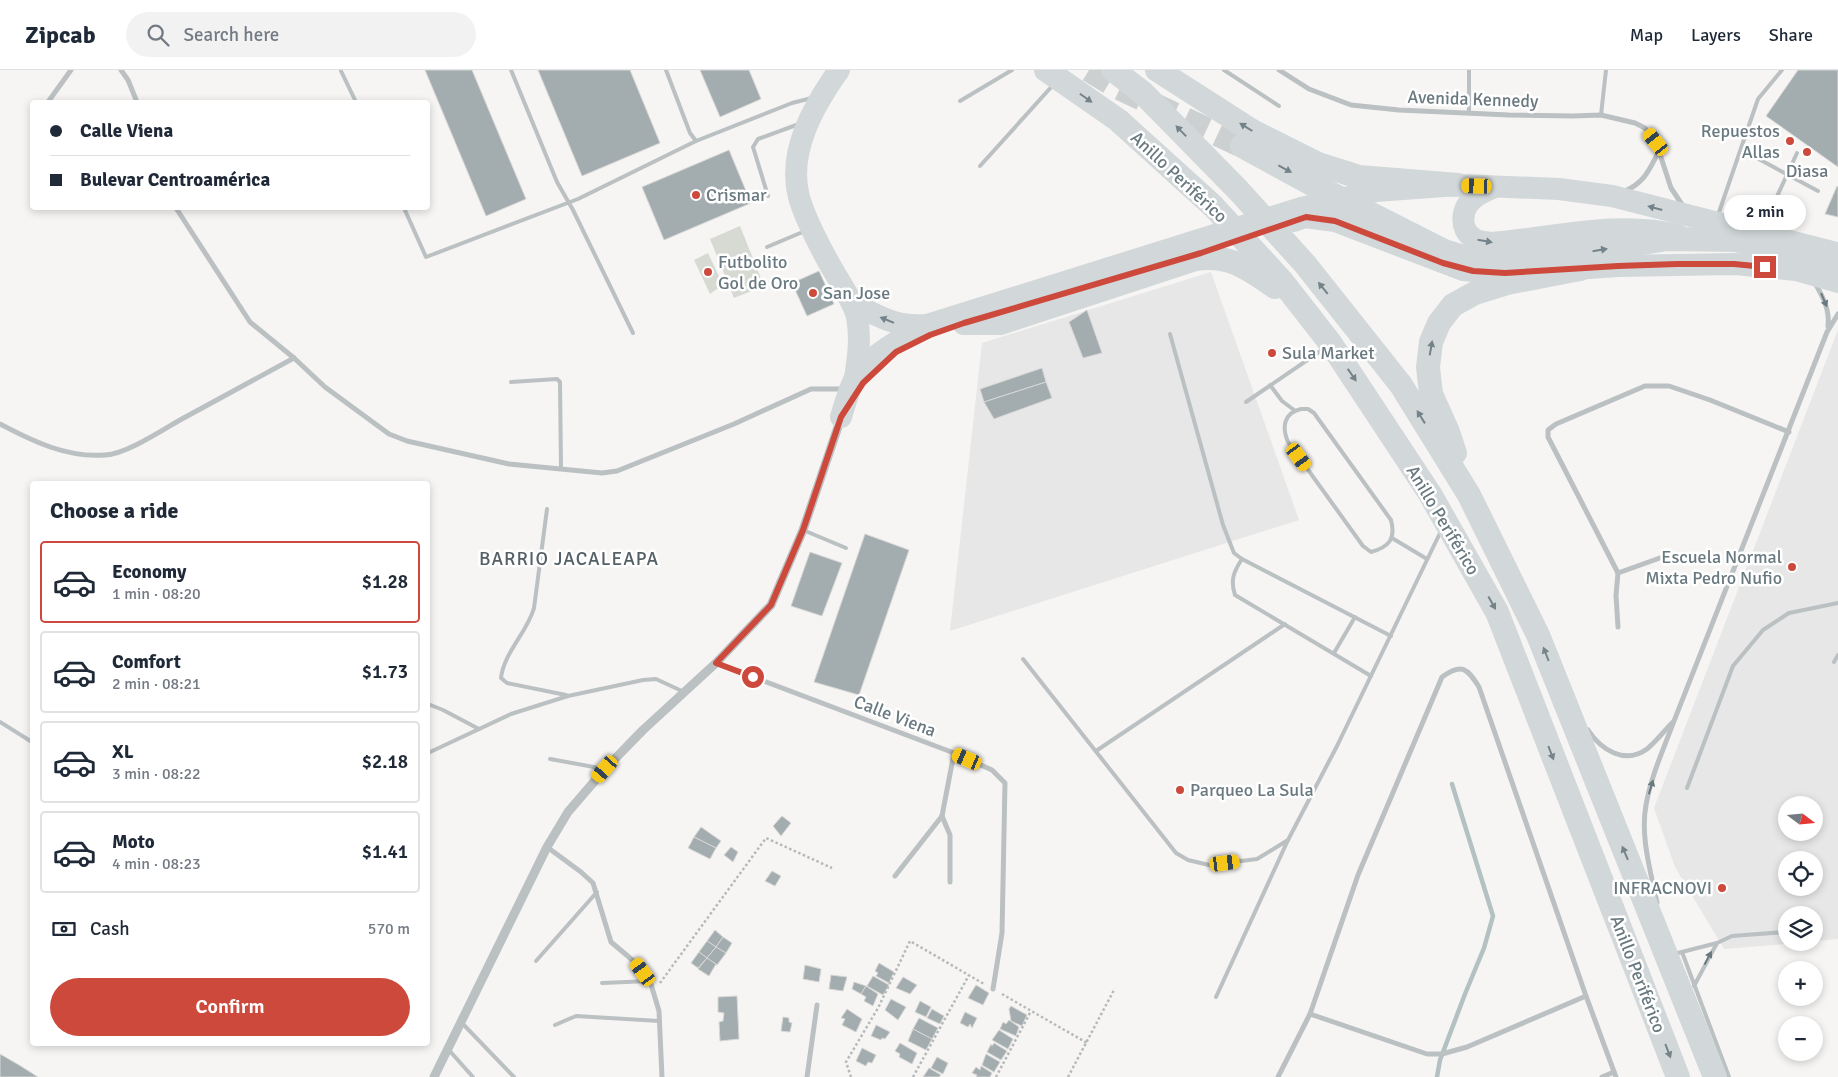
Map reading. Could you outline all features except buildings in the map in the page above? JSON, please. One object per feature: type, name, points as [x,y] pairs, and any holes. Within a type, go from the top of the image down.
[{"type":"highway","name":"Anillo Periférico","points":[[1113,70],[1142,92],[1239,191],[1304,264],[1401,385],[1469,495],[1538,635],[1602,798],[1675,953],[1690,993],[1715,1077]]},
{"type":"highway","points":[[1157,70],[1254,132],[1318,164],[1359,177],[1458,185]]},
{"type":"highway","name":"Anillo Periférico","points":[[1053,74],[1118,120],[1213,206],[1280,280],[1331,344],[1425,486],[1497,612],[1678,1077]]},
{"type":"highway","points":[[1242,146],[1326,192],[1444,251],[1479,262],[1531,260],[1667,239],[1736,240],[1838,265]]},
{"type":"highway","points":[[964,323],[1000,323],[1195,259],[1210,257],[1234,262],[1245,267],[1301,304]]},
{"type":"highway","points":[[1469,495],[1448,432],[1431,394],[1428,367],[1431,342],[1439,323],[1453,305],[1475,293],[1507,283],[1580,269]]},
{"type":"main road","points":[[828,84],[801,140],[796,173],[799,197],[812,228],[857,315],[859,353],[841,417]]},
{"type":"main road","points":[[852,383],[874,357],[927,325],[1300,208],[1376,191],[1458,185],[1559,189],[1612,196],[1838,254]]},
{"type":"main road","points":[[1495,187],[1475,197],[1467,205],[1462,218],[1468,234],[1475,240],[1492,243],[1609,229],[1661,231],[1756,255],[1801,272],[1838,282]]},
{"type":"main road","points":[[841,417],[863,383],[896,352],[930,335],[964,323],[1201,253],[1306,217],[1335,221],[1464,270],[1505,273],[1618,266],[1734,264],[1801,272]]},
{"type":"main road","points":[[852,303],[896,324],[910,326],[927,325]]},
{"type":"street","points":[[50,100],[72,70]]},
{"type":"street","points":[[121,70],[128,80],[136,100]]},
{"type":"street","name":"Avenida Kennedy","points":[[1279,70],[1308,89],[1351,105],[1469,113],[1601,115],[1635,123],[1645,128],[1656,142],[1672,188],[1681,205],[1710,220]]},
{"type":"street","points":[[1612,196],[1637,185],[1649,170],[1659,151]]},
{"type":"street","points":[[177,210],[250,322],[294,358],[325,388],[389,434],[407,442],[509,464],[602,473],[616,471],[734,424],[811,389],[852,383]]},
{"type":"street","points":[[1658,909],[1647,854],[1644,825],[1646,805],[1674,721],[1827,332],[1829,321],[1825,300],[1814,282],[1801,272]]},
{"type":"street","points":[[1827,332],[1838,314]]},
{"type":"street","points":[[0,424],[26,438],[50,447],[79,453],[106,455],[136,445],[294,358]]},
{"type":"street","points":[[1618,627],[1616,595],[1618,573],[1548,437],[1548,430],[1556,424],[1645,386],[1669,386],[1710,400],[1789,432]]},
{"type":"street","points":[[434,1077],[547,847],[568,812],[605,769],[643,730],[716,663],[771,605],[803,530],[841,417]]},
{"type":"street","points":[[1618,573],[1671,554]]},
{"type":"street","name":"Calle Viena","points":[[716,663],[954,753],[992,770],[1005,783],[1002,933],[993,989]]},
{"type":"street","points":[[1278,1077],[1310,1014],[1362,866],[1442,677],[1454,669],[1463,669],[1470,673],[1479,687],[1615,1074],[1602,1077]]},
{"type":"street","points":[[1558,686],[1574,710]]},
{"type":"street","points":[[1585,726],[1596,742],[1613,754],[1625,756],[1639,754],[1649,748],[1674,721]]},
{"type":"street","points":[[895,876],[942,816],[954,753]]},
{"type":"street","points":[[942,816],[950,835],[950,882]]},
{"type":"street","points":[[547,847],[593,883],[611,942],[636,963],[650,981],[659,1011],[662,1077]]},
{"type":"street","points":[[1662,928],[1675,953]]},
{"type":"street","points":[[1310,1014],[1427,1054],[1442,1054],[1467,1047],[1586,996]]},
{"type":"street","points":[[807,1077],[817,1005]]},
{"type":"lane","points":[[510,70],[557,182],[569,202],[633,333]]},
{"type":"lane","points":[[666,70],[690,133],[696,141]]},
{"type":"lane","points":[[960,101],[1012,70]]},
{"type":"lane","points":[[1224,70],[1279,106]]},
{"type":"lane","points":[[1469,70],[1469,113]]},
{"type":"lane","points":[[1601,115],[1606,70]]},
{"type":"lane","points":[[1710,220],[1758,99],[1782,70]]},
{"type":"lane","points":[[342,71],[355,100]]},
{"type":"lane","points":[[980,166],[1053,74]]},
{"type":"lane","points":[[405,210],[426,257],[578,199],[696,141],[809,98],[828,84]]},
{"type":"lane","points":[[768,196],[753,147],[758,139],[810,120]]},
{"type":"lane","points":[[1765,234],[1773,205],[1797,153]]},
{"type":"lane","points":[[1755,157],[1788,173],[1818,191]]},
{"type":"lane","points":[[767,247],[812,228]]},
{"type":"lane","points":[[1170,334],[1223,525],[1234,553],[1242,559],[1391,636]]},
{"type":"lane","points":[[1246,402],[1331,344]]},
{"type":"lane","points":[[511,382],[557,379],[560,382],[561,468]]},
{"type":"lane","points":[[1270,385],[1282,401],[1294,410]]},
{"type":"lane","points":[[1308,409],[1314,413],[1391,520],[1394,529],[1392,538],[1388,545],[1380,550],[1371,552],[1363,546],[1288,442],[1284,426],[1289,414],[1294,410],[1308,409]]},
{"type":"lane","points":[[547,509],[534,608],[530,621],[518,639],[502,670],[500,678],[507,683],[568,696]]},
{"type":"lane","points":[[1216,997],[1288,840],[1338,746],[1446,522]]},
{"type":"lane","points":[[803,530],[846,548]]},
{"type":"lane","points":[[1392,538],[1428,560]]},
{"type":"lane","points":[[1242,559],[1234,571],[1232,581],[1235,595],[1371,676]]},
{"type":"lane","points":[[1687,788],[1733,666],[1763,630],[1789,613],[1838,603]]},
{"type":"lane","points":[[1334,653],[1355,617]]},
{"type":"lane","points":[[1096,751],[1285,624]]},
{"type":"lane","points":[[1834,662],[1838,655]]},
{"type":"lane","points":[[1023,659],[1176,853],[1188,860],[1210,865],[1257,860],[1288,840]]},
{"type":"lane","points":[[430,751],[511,714],[568,696],[656,679],[686,692]]},
{"type":"lane","points":[[430,705],[479,729]]},
{"type":"lane","points":[[0,722],[30,741]]},
{"type":"lane","points":[[550,758],[605,769]]},
{"type":"lane","points":[[536,961],[597,892]]},
{"type":"lane","points":[[1675,953],[1717,943],[1732,936],[1778,933]]},
{"type":"lane","points":[[1717,943],[1690,993],[1729,1077]]},
{"type":"lane","points":[[602,983],[650,981]]},
{"type":"lane","points":[[555,1025],[576,1016],[659,1021]]},
{"type":"lane","points":[[461,1022],[514,1077]]},
{"type":"lane","points":[[448,1049],[473,1077]]},
{"type":"path","points":[[653,993],[766,838],[832,868]]},
{"type":"path","points":[[851,1077],[846,1062],[878,1008],[910,941]]},
{"type":"path","points":[[913,1077],[969,975]]},
{"type":"path","points":[[1068,1077],[1114,990]]},
{"type":"path","points":[[996,1077],[1031,1010]]},
{"type":"shaded area","points":[[740,226],[764,286],[734,298],[710,239]]},
{"type":"shaded area","name":"Futbolito Gol de Oro","points":[[708,253],[723,285],[710,294],[694,260]]},
{"type":"shaded area","points":[[1211,272],[1299,520],[950,631],[982,343]]},
{"type":"shaded area","name":"Escuela Normal Mixta Pedro Nufio","points":[[1838,330],[1838,939],[1823,940],[1823,906],[1778,906],[1778,945],[1724,949],[1675,867],[1654,808]]},
{"type":"waterway","points":[[1437,1077],[1440,1060],[1484,948],[1493,916],[1452,784]]},
{"type":"tunnel","points":[[1089,70],[1117,87],[1242,146]]},
{"type":"place","name":"Repuestos Allas","points":[[1790,141]]},
{"type":"place","name":"Diasa","points":[[1807,152]]},
{"type":"place","name":"Crismar","points":[[696,195]]},
{"type":"place","name":"Futbolito Gol de Oro","points":[[708,272]]},
{"type":"place","name":"San Jose","points":[[813,293]]},
{"type":"place","name":"Sula Market","points":[[1272,353]]},
{"type":"place","name":"Escuela Normal Mixta Pedro Nufio","points":[[1792,567]]},
{"type":"place","name":"Parqueo La Sula","points":[[1180,790]]},
{"type":"place","name":"INFRACNOVI","points":[[1722,888]]},
{"type":"district","name":"BARRIO JACALEAPA","points":[[569,558]]},
{"type":"route","points":[[753,677],[716,663],[771,605],[803,530],[841,417],[863,383],[874,371],[896,352],[930,335],[964,323],[1201,253],[1306,217],[1335,221],[1424,254],[1443,263],[1473,271],[1505,273],[1677,264],[1734,264],[1765,267]]}]
